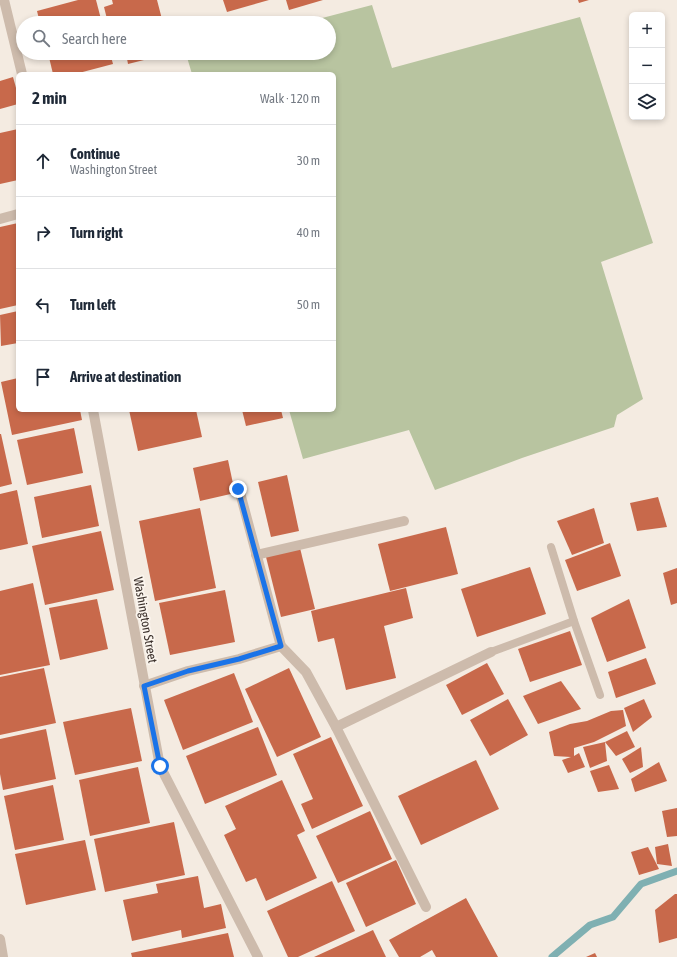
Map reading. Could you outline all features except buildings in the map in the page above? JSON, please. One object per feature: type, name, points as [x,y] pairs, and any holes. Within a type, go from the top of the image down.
[{"type":"street","points":[[5,1],[16,48]]},
{"type":"street","points":[[19,60],[22,72]]},
{"type":"street","points":[[0,219],[16,215]]},
{"type":"street","name":"Washington Street","points":[[93,412],[144,686],[161,769],[258,957]]},
{"type":"street","points":[[238,489],[281,646],[306,672],[336,727],[426,907]]},
{"type":"street","points":[[256,555],[404,521]]},
{"type":"street","points":[[144,686],[188,671],[239,659],[281,646]]},
{"type":"street","points":[[336,727],[491,652]]},
{"type":"street","points":[[0,939],[3,957]]},
{"type":"lane","points":[[551,547],[574,621],[600,696]]},
{"type":"lane","points":[[491,652],[574,621]]},
{"type":"green space","points":[[372,5],[392,68],[580,17],[653,243],[601,262],[643,399],[617,415],[614,427],[522,458],[435,490],[409,430],[303,459],[290,412],[336,412],[336,72],[191,72],[188,60],[336,60],[336,16],[330,16]]},
{"type":"waterway","points":[[552,957],[590,925],[613,917],[641,884],[677,871]]},
{"type":"route","points":[[160,766],[144,686],[188,671],[239,659],[281,646],[238,489]]}]
